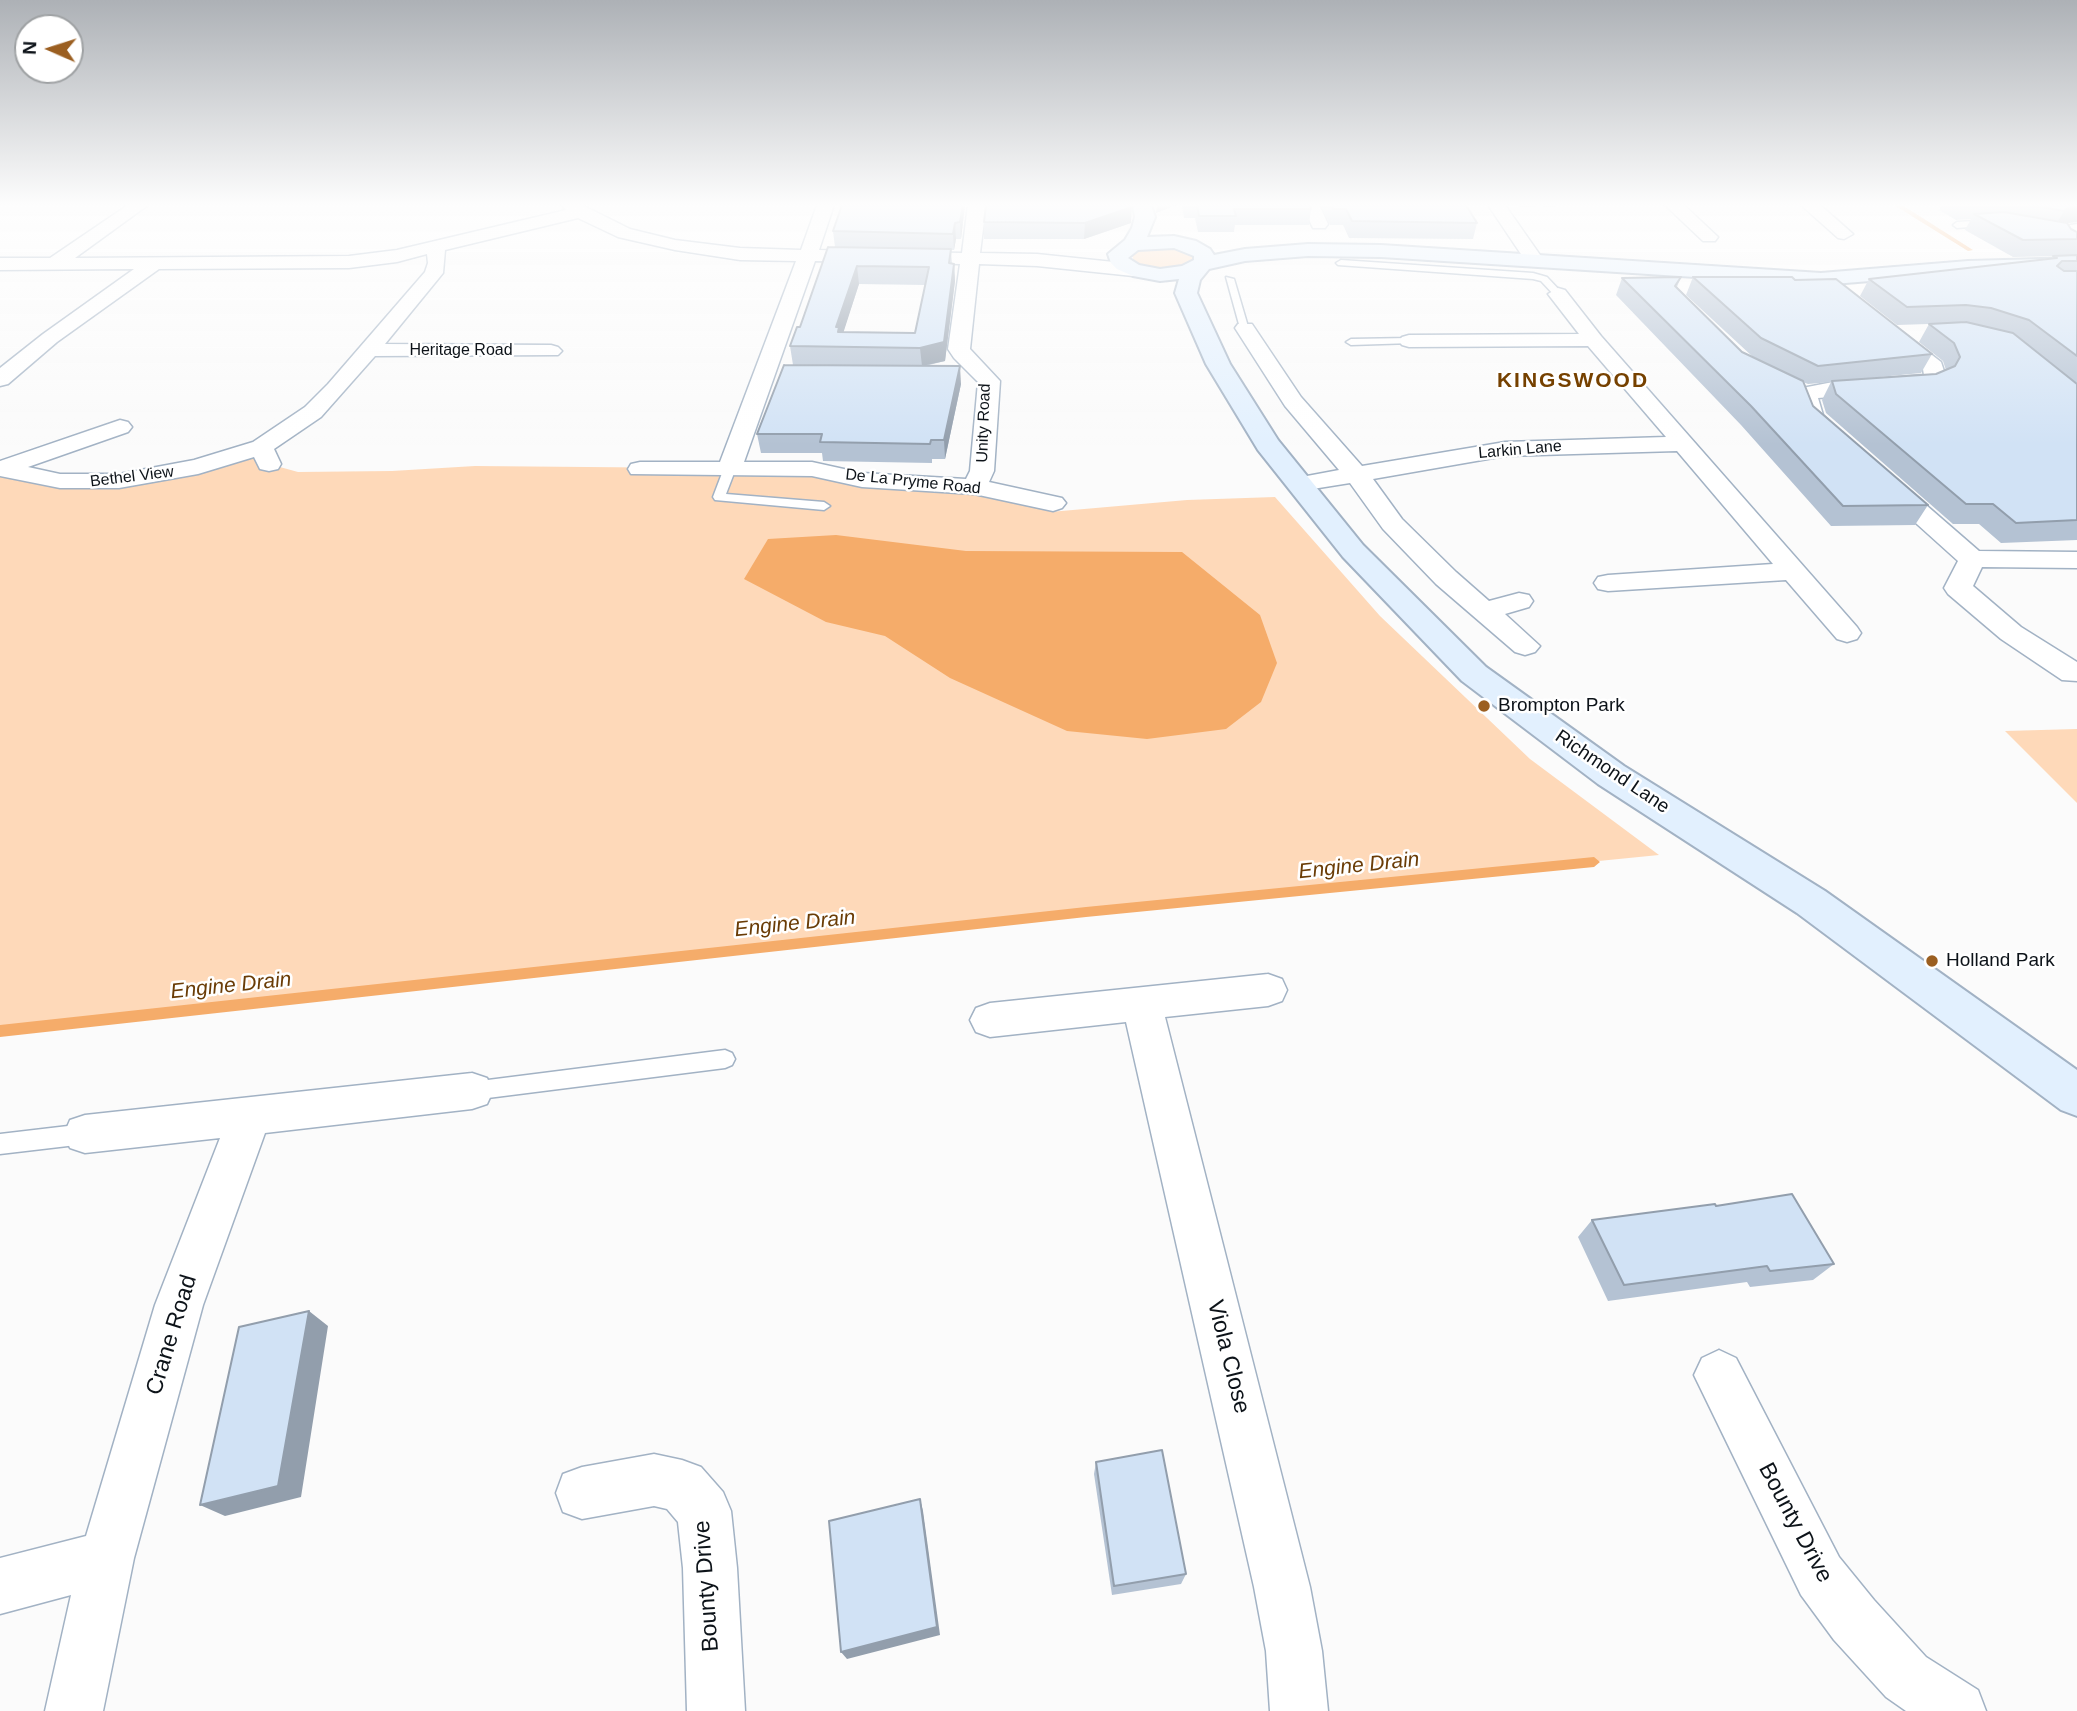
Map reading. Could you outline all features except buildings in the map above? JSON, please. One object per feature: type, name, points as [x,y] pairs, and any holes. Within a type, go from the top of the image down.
[{"type":"street","points":[[0,379],[50,338],[124,285]]},
{"type":"street","name":"Heritage Road","points":[[265,456],[313,412],[370,350],[424,285]]},
{"type":"street","points":[[730,468],[796,285]]},
{"type":"street","name":"Unity Road","points":[[968,285],[959,349],[962,366],[989,381],[982,471],[974,487]]},
{"type":"street","name":"Richmond Lane","points":[[1198,285],[1218,364],[1267,444],[1353,551],[1474,674],[1611,775],[1811,902],[2077,1096]]},
{"type":"street","points":[[1829,285],[1843,296]]},
{"type":"street","points":[[1558,294],[1594,340],[1847,633]]},
{"type":"street","points":[[1780,382],[1805,394],[1832,389],[1926,383],[1935,377],[1933,367],[1873,318]]},
{"type":"street","points":[[1245,328],[1293,401],[1364,484],[1392,524],[1525,646]]},
{"type":"street","points":[[1893,334],[1930,333]]},
{"type":"street","points":[[1409,341],[1594,340]]},
{"type":"street","points":[[1453,341],[1467,362]]},
{"type":"street","name":"Heritage Road","points":[[370,350],[551,352]]},
{"type":"street","points":[[766,373],[792,374]]},
{"type":"street","points":[[1805,394],[1812,418],[1841,443]]},
{"type":"street","name":"Bethel View","points":[[0,469],[120,427]]},
{"type":"street","name":"Larkin Lane","points":[[1300,484],[1364,484],[1505,449],[1685,444]]},
{"type":"street","name":"Bethel View","points":[[0,469],[60,481],[118,481],[265,456]]},
{"type":"street","name":"De La Pryme Road","points":[[640,468],[812,470],[862,480],[974,487],[1053,503]]},
{"type":"street","points":[[1870,468],[1972,559],[2077,560]]},
{"type":"street","points":[[1972,559],[1958,588],[2011,633],[2076,675]]},
{"type":"street","points":[[1608,583],[1794,571]]},
{"type":"street","points":[[1484,611],[1519,601]]},
{"type":"street","points":[[990,1020],[1268,990]]},
{"type":"street","name":"Viola Close","points":[[1142,1005],[1279,1574],[1294,1651],[1299,1711]]},
{"type":"street","points":[[85,1134],[472,1091]]},
{"type":"street","name":"Crane Road","points":[[74,1711],[107,1558],[179,1305],[250,1115]]},
{"type":"street","name":"Bounty Drive","points":[[1718,1374],[1821,1577],[1854,1620],[1906,1676],[1957,1711]]},
{"type":"street","name":"Bounty Drive","points":[[582,1493],[654,1480],[682,1486],[704,1511],[710,1567],[716,1711]]},
{"type":"street","points":[[0,1586],[107,1558]]},
{"type":"lane","points":[[1230,285],[1245,328]]},
{"type":"lane","points":[[1549,285],[1558,294]]},
{"type":"lane","points":[[1351,342],[1409,341]]},
{"type":"lane","points":[[730,468],[719,497],[824,506]]},
{"type":"lane","points":[[472,1091],[726,1059]]},
{"type":"lane","points":[[0,1144],[85,1134]]},
{"type":"shaded area","points":[[261,447],[269,464],[298,472],[392,471],[475,466],[812,469],[1053,503],[1050,512],[1187,500],[1275,497],[1380,616],[1530,759],[1659,855],[1086,912],[0,1031],[0,469],[87,483]]},
{"type":"shaded area","points":[[836,535],[966,551],[1182,552],[1260,615],[1277,663],[1261,702],[1226,729],[1147,739],[1067,731],[950,678],[885,636],[826,622],[744,579],[768,539]]},
{"type":"shaded area","points":[[2077,729],[2077,803],[2005,731]]},
{"type":"waterway","name":"Engine Drain","points":[[0,1031],[1086,912],[1594,862]]},
{"type":"place","name":"Brompton Park","points":[[1484,706]]},
{"type":"place","name":"Holland Park","points":[[1932,961]]},
{"type":"district","name":"KINGSWOOD","points":[[1573,381]]}]
